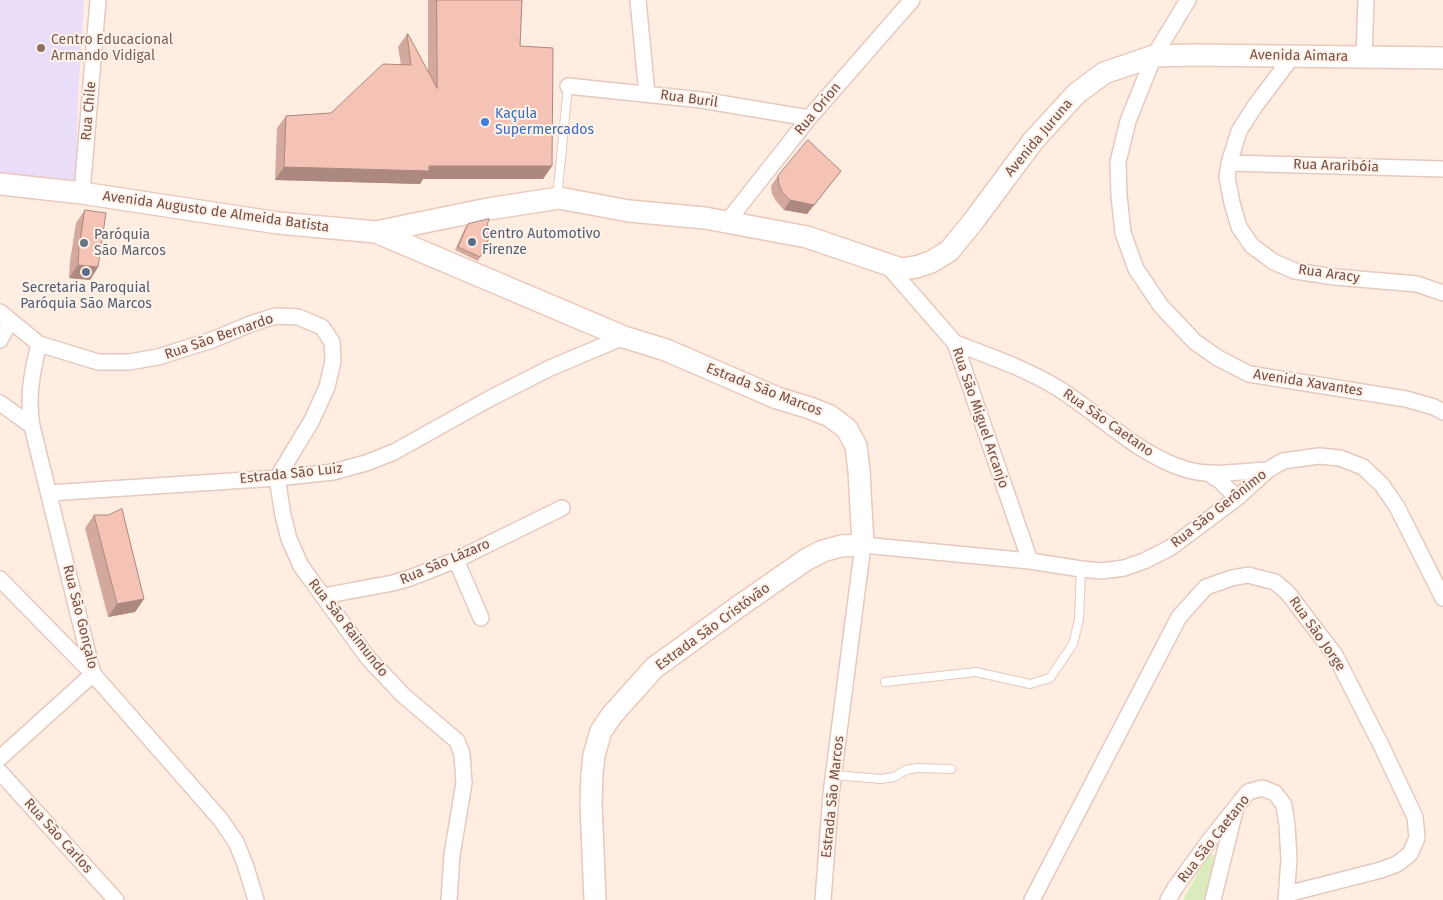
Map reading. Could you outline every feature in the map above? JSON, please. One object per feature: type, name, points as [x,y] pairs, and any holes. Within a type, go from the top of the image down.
[{"type":"main road","name":"Avenida Aimara","points":[[1154,56],[1443,58]]},
{"type":"main road","name":"Avenida Juruna","points":[[887,265],[901,269],[916,267],[931,262],[949,250],[972,223],[1033,141],[1076,94],[1104,73],[1154,56]]},
{"type":"main road","name":"Avenida Augusto de Almeida Batista","points":[[0,184],[82,192],[278,223],[376,232],[488,208],[559,198],[629,211],[705,218],[727,222]]},
{"type":"main road","points":[[727,222],[807,237],[887,265]]},
{"type":"main road","name":"Estrada São Marcos","points":[[376,232],[624,337],[666,350],[777,398],[830,416],[847,429],[856,446],[862,545]]},
{"type":"main road","name":"Estrada São Cristóvão","points":[[595,900],[592,774],[594,755],[601,730],[612,714],[654,668],[807,559],[823,551],[841,546],[862,545]]},
{"type":"street","name":"Rua Chile","points":[[82,192],[98,0]]},
{"type":"street","points":[[638,0],[647,94]]},
{"type":"street","name":"Rua Orion","points":[[727,222],[809,118],[912,0]]},
{"type":"street","points":[[1154,56],[1188,0]]},
{"type":"street","points":[[1364,57],[1366,0]]},
{"type":"street","name":"Avenida Xavantes","points":[[1154,56],[1128,121],[1118,162],[1118,195],[1123,233],[1136,269],[1161,306],[1195,342],[1218,358],[1249,374],[1406,399],[1434,407],[1443,412]]},
{"type":"street","name":"Rua Aracy","points":[[1292,57],[1255,106],[1239,131],[1229,162],[1227,177],[1239,227],[1252,246],[1274,262],[1295,271],[1335,277],[1417,284],[1443,293]]},
{"type":"street","name":"Rua Buril","points":[[568,86],[701,100],[809,118]]},
{"type":"street","name":"Rua Araribóia","points":[[1229,162],[1443,169]]},
{"type":"street","name":"Rua São Miguel Arcanjo","points":[[887,265],[954,343],[1030,561]]},
{"type":"street","points":[[1417,284],[1443,283]]},
{"type":"street","points":[[0,340],[3,336],[5,316]]},
{"type":"street","points":[[5,316],[39,344]]},
{"type":"street","name":"Rua São Bernardo","points":[[39,344],[98,362],[129,362],[158,357],[212,340],[252,323],[276,316],[298,317],[322,327],[332,342],[333,361],[327,387],[312,420],[277,478]]},
{"type":"street","name":"Estrada São Luiz","points":[[49,493],[277,478],[333,472],[366,463],[394,452],[489,399],[550,368],[624,337]]},
{"type":"street","name":"Rua São Caetano","points":[[954,343],[1020,368],[1057,388],[1151,454],[1188,470],[1208,473],[1268,470]]},
{"type":"street","name":"Rua São Gonçalo","points":[[39,344],[30,388],[29,408],[93,674],[221,820],[236,842],[246,864],[256,900]]},
{"type":"street","points":[[0,403],[32,426]]},
{"type":"street","name":"Rua São Gerônimo","points":[[862,545],[1030,561],[1102,571],[1124,568],[1144,561],[1170,548],[1237,498],[1268,470],[1283,461],[1319,456],[1340,458],[1363,468],[1382,485],[1397,507],[1443,598]]},
{"type":"street","points":[[1208,473],[1220,481],[1237,498]]},
{"type":"street","name":"Rua São Raimundo","points":[[277,478],[289,539],[301,566],[368,658],[403,695],[458,741],[462,754],[464,783],[452,855],[449,900]]},
{"type":"street","name":"Rua São Lázaro","points":[[323,596],[410,578],[456,560],[562,508]]},
{"type":"street","name":"Estrada São Marcos","points":[[823,900],[834,775],[862,545]]},
{"type":"street","points":[[456,560],[481,618]]},
{"type":"street","name":"Rua São Jorge","points":[[1032,900],[1179,617],[1206,587],[1232,578],[1248,575],[1275,582],[1287,592],[1335,655],[1415,817],[1417,838],[1410,854],[1397,864],[1286,897]]},
{"type":"street","points":[[0,579],[93,674],[0,758]]},
{"type":"street","name":"Rua São Carlos","points":[[0,772],[116,900]]},
{"type":"street","name":"Rua São Caetano","points":[[1168,900],[1175,888],[1248,792],[1262,788],[1275,793],[1284,805],[1289,859],[1286,897]]},
{"type":"street","points":[[1214,900],[1236,807]]},
{"type":"lane","points":[[558,188],[568,86]]},
{"type":"lane","points":[[885,682],[976,672],[1030,684],[1050,678],[1073,644],[1079,620],[1081,569]]},
{"type":"lane","points":[[834,775],[881,779],[894,777],[906,770],[917,768],[951,769]]},
{"type":"shaded area","name":"Centro Educacional Armando Vidigal","points":[[0,0],[84,0],[78,97],[76,184],[0,172]]},
{"type":"green space","points":[[1209,853],[1214,856],[1213,883],[1209,900],[1183,900]]},
{"type":"building","points":[[437,0],[522,0],[520,46],[553,48],[552,166],[429,166],[429,171],[284,167],[286,116],[331,113],[383,64],[411,65],[407,34],[437,88]]},
{"type":"building","points":[[808,140],[841,171],[814,205],[790,200],[782,192],[778,176]]},
{"type":"building","points":[[85,210],[106,213],[98,267],[78,265]]},
{"type":"building","name":"Centro Automotivo Firenze","points":[[489,219],[486,229],[492,232],[480,257],[458,247],[468,224]]},
{"type":"building","points":[[122,509],[144,599],[117,604],[94,515],[108,515]]},
{"type":"place","name":"Centro Educacional Armando Vidigal","points":[[41,48]]},
{"type":"place","name":"Kaçula Supermercados","points":[[485,122]]},
{"type":"place","name":"Centro Automotivo Firenze","points":[[472,242]]},
{"type":"place","name":"Paróquia São Marcos","points":[[84,243]]},
{"type":"place","name":"Secretaria Paroquial Paróquia São Marcos","points":[[86,272]]}]
